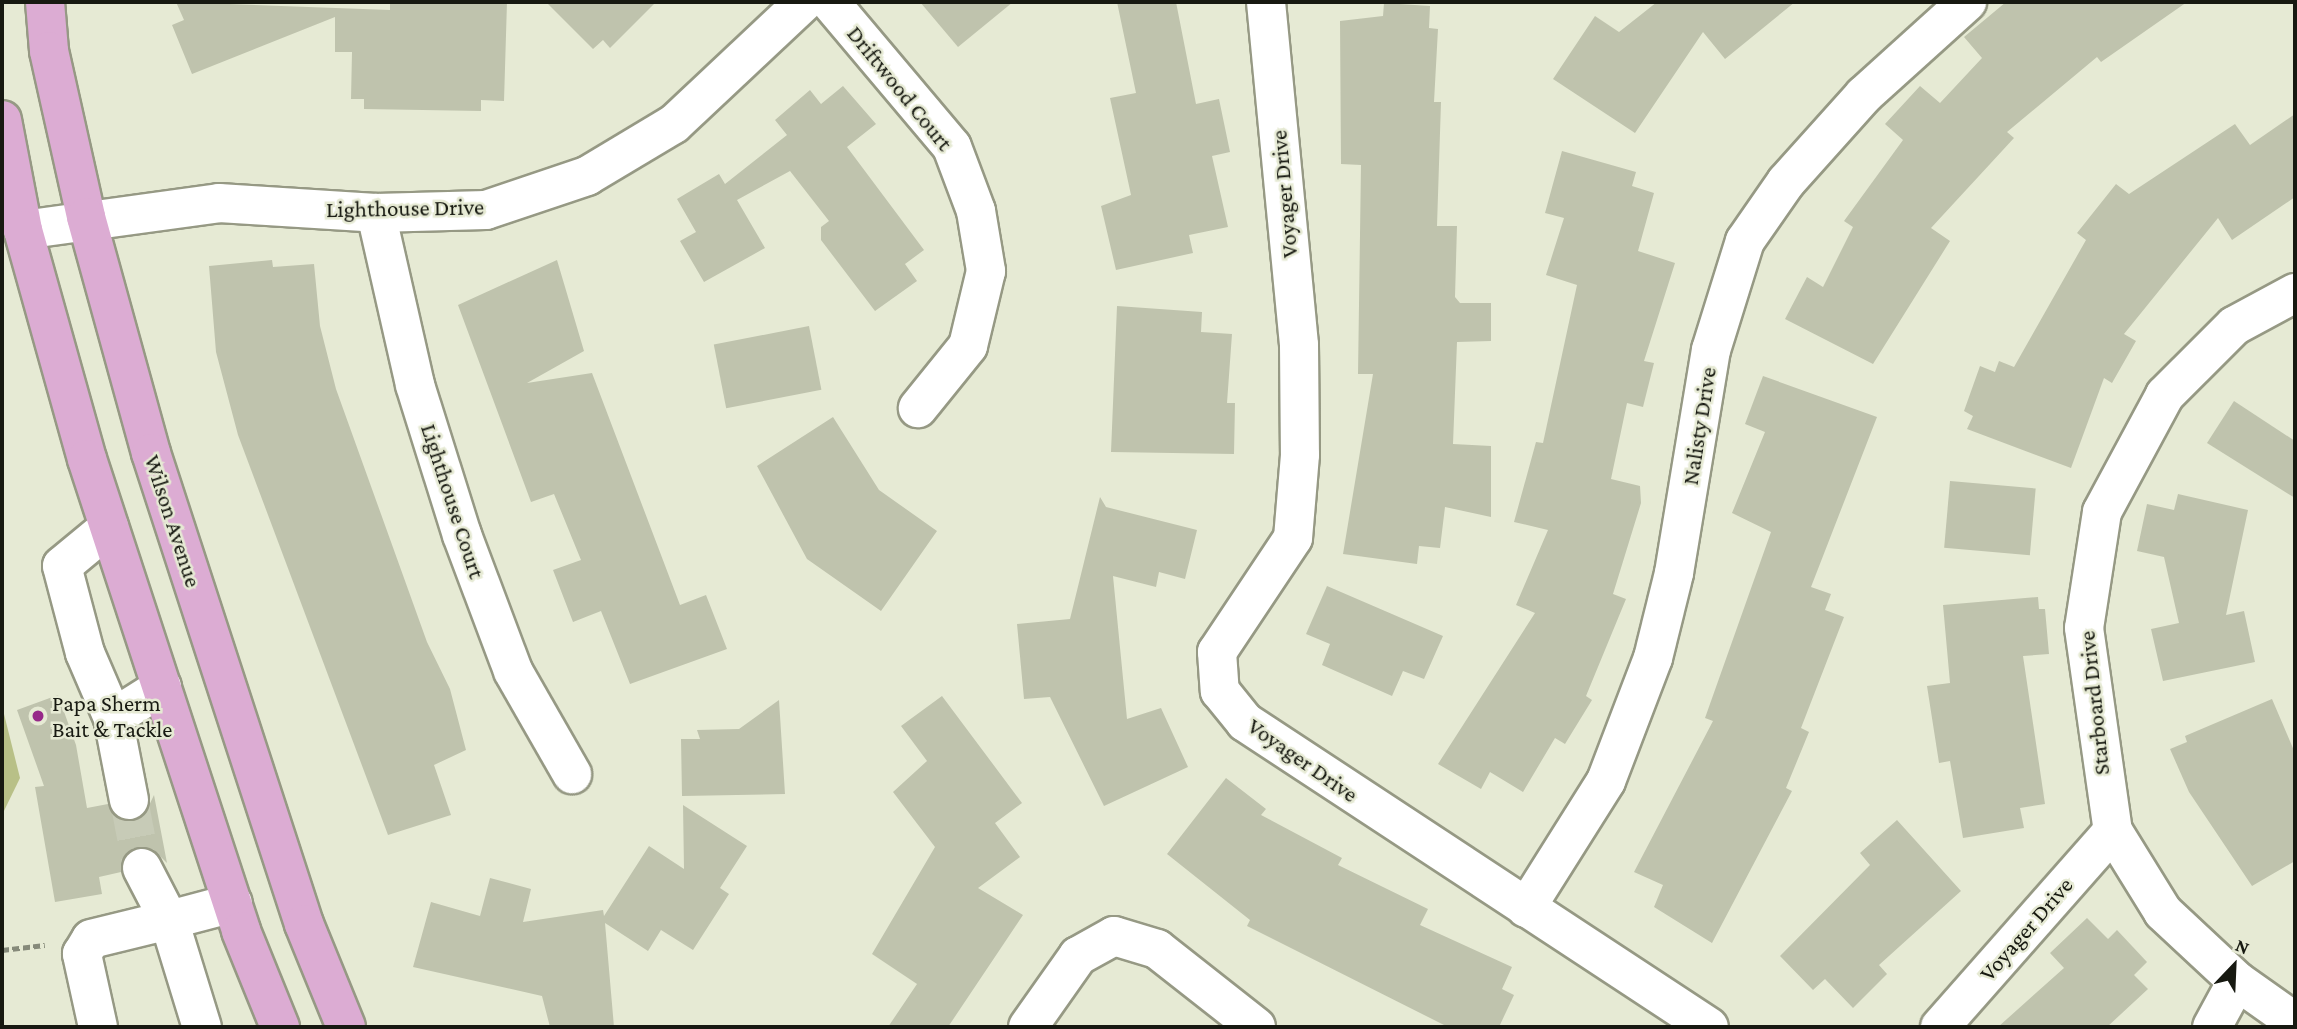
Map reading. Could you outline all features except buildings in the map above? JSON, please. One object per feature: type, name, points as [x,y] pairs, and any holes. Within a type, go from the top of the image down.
[{"type":"main road","name":"Wilson Avenue","points":[[45,2],[49,51],[86,217],[150,453],[304,924],[346,1027]]},
{"type":"main road","points":[[2,120],[23,230],[110,527],[233,903],[280,1027]]},
{"type":"street","name":"Lighthouse Drive","points":[[23,230],[86,217],[219,203],[376,213],[486,210],[587,176],[674,124],[804,2]]},
{"type":"street","name":"Driftwood Court","points":[[830,2],[952,147],[976,211],[986,271],[968,346],[918,408]]},
{"type":"street","name":"Voyager Drive","points":[[1266,2],[1299,345],[1300,455],[1293,538],[1217,652],[1220,691],[1245,722],[1709,1027]]},
{"type":"street","name":"Nalisty Drive","points":[[1526,908],[1606,781],[1653,659],[1674,573],[1711,350],[1745,241],[1786,182],[1864,95],[1967,2]]},
{"type":"street","name":"Lighthouse Court","points":[[376,213],[415,385],[462,535],[513,671],[572,774]]},
{"type":"street","name":"Starboard Drive","points":[[2295,293],[2234,326],[2192,361],[2165,394],[2102,512],[2084,628],[2113,831],[2163,912],[2237,981],[2295,1022]]},
{"type":"street","points":[[110,527],[62,566],[85,653],[113,718],[129,800]]},
{"type":"street","points":[[113,718],[162,687]]},
{"type":"street","name":"Voyager Drive","points":[[1940,1027],[2113,831]]},
{"type":"street","points":[[142,868],[169,920],[202,1027]]},
{"type":"street","points":[[98,1027],[82,954],[91,939],[233,903]]},
{"type":"street","points":[[1028,1027],[1078,956],[1115,936],[1157,949],[1256,1027]]},
{"type":"street","points":[[2212,1027],[2237,981]]},
{"type":"green space","points":[[2,706],[20,778],[2,815]]},
{"type":"tunnel","points":[[129,800],[142,868]]},
{"type":"place","name":"Papa Sherm Bait & Tackle","points":[[38,716]]}]
